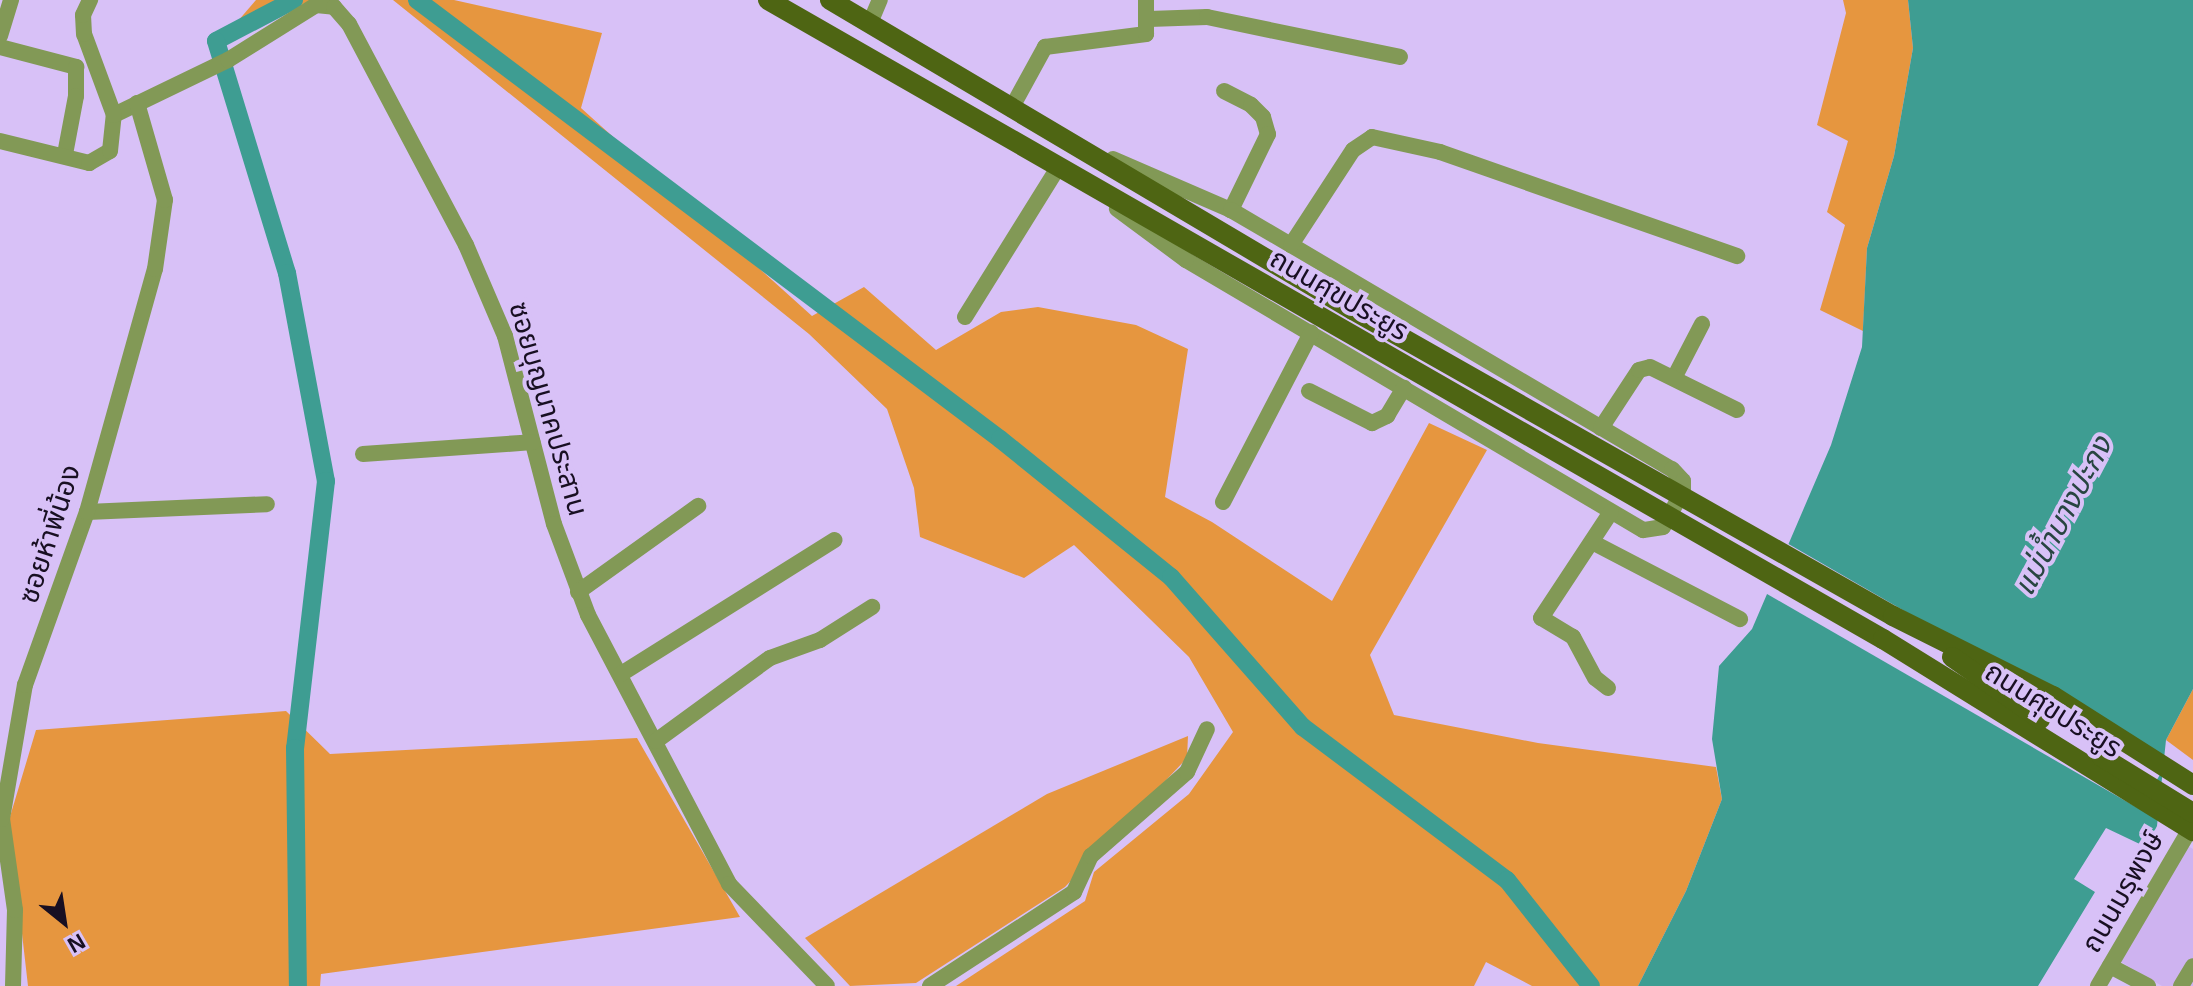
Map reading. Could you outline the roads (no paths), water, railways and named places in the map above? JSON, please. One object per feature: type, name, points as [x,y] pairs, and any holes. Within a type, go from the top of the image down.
[{"type":"main road","name":"ถนนศุขประยูร","points":[[768,0],[1883,639],[2193,831]]},
{"type":"main road","name":"ถนนศุขประยูร","points":[[830,0],[1353,310],[1893,616],[2053,696],[2193,785]]},
{"type":"main road","name":"ถนนศุขประยูร","points":[[1893,616],[2035,715]]},
{"type":"main road","name":"ถนนศุขประยูร","points":[[1883,639],[2035,715]]},
{"type":"main road","points":[[2035,715],[2193,813]]},
{"type":"street","points":[[0,36],[11,0]]},
{"type":"street","points":[[0,141],[65,154],[89,163],[110,151],[114,115],[84,34],[83,15],[90,0]]},
{"type":"street","points":[[870,23],[880,0]]},
{"type":"street","points":[[1011,109],[1042,49],[1141,36],[1148,31],[1146,0]]},
{"type":"street","name":"ซอยบุญนาคประสาน","points":[[114,115],[228,60],[316,5],[334,7],[349,24],[466,245],[505,336],[578,592],[729,884],[827,986]]},
{"type":"street","points":[[1149,19],[1207,17],[1400,57]]},
{"type":"street","points":[[0,47],[76,67],[96,66]]},
{"type":"street","points":[[65,154],[76,67]]},
{"type":"street","points":[[1224,91],[1251,105],[1263,117],[1268,134],[1231,210]]},
{"type":"street","name":"ซอยห้าพี่น้อง","points":[[13,986],[2,819],[25,685],[87,512],[155,269],[165,200],[137,103]]},
{"type":"street","points":[[1291,245],[1353,150],[1372,137],[1440,152],[1737,256]]},
{"type":"street","points":[[965,317],[1054,163],[1186,260],[1643,530],[1663,527],[1683,481],[1601,428],[1231,210],[1064,138]]},
{"type":"street","points":[[1674,378],[1702,324]]},
{"type":"street","points":[[1223,502],[1311,333]]},
{"type":"street","points":[[1601,428],[1639,370],[1650,367],[1737,410]]},
{"type":"street","points":[[1309,391],[1372,423],[1387,416],[1404,388]]},
{"type":"street","points":[[363,454],[533,442]]},
{"type":"street","points":[[87,512],[267,504]]},
{"type":"street","points":[[578,592],[698,506]]},
{"type":"street","points":[[1608,688],[1595,678],[1573,637],[1541,618],[1611,512]]},
{"type":"street","points":[[621,674],[835,540]]},
{"type":"street","points":[[1592,542],[1740,619]]},
{"type":"street","points":[[656,741],[770,658],[820,640],[872,607]]},
{"type":"street","points":[[930,986],[1074,892],[1091,856],[1187,772],[1207,729]]},
{"type":"street","name":"ถนนมรุพงษ์","points":[[2098,986],[2193,824]]},
{"type":"street","points":[[2110,966],[2148,986]]},
{"type":"street","points":[[2181,986],[2193,966]]},
{"type":"water","name":"แม่น้ำบางปะกง","points":[[1908,0],[2193,0],[2193,689],[2166,740],[2157,826],[2146,847],[2106,828],[2074,879],[2095,892],[2038,986],[1638,986],[1686,891],[1722,799],[1712,739],[1719,666],[1752,629],[1831,445],[1862,347],[1867,248],[1894,156],[1913,48]]},
{"type":"waterway","points":[[294,0],[216,41],[287,273],[326,481],[295,748],[298,986]]},
{"type":"waterway","points":[[417,0],[1000,439],[1171,577],[1303,727],[1507,880],[1591,986]]}]
